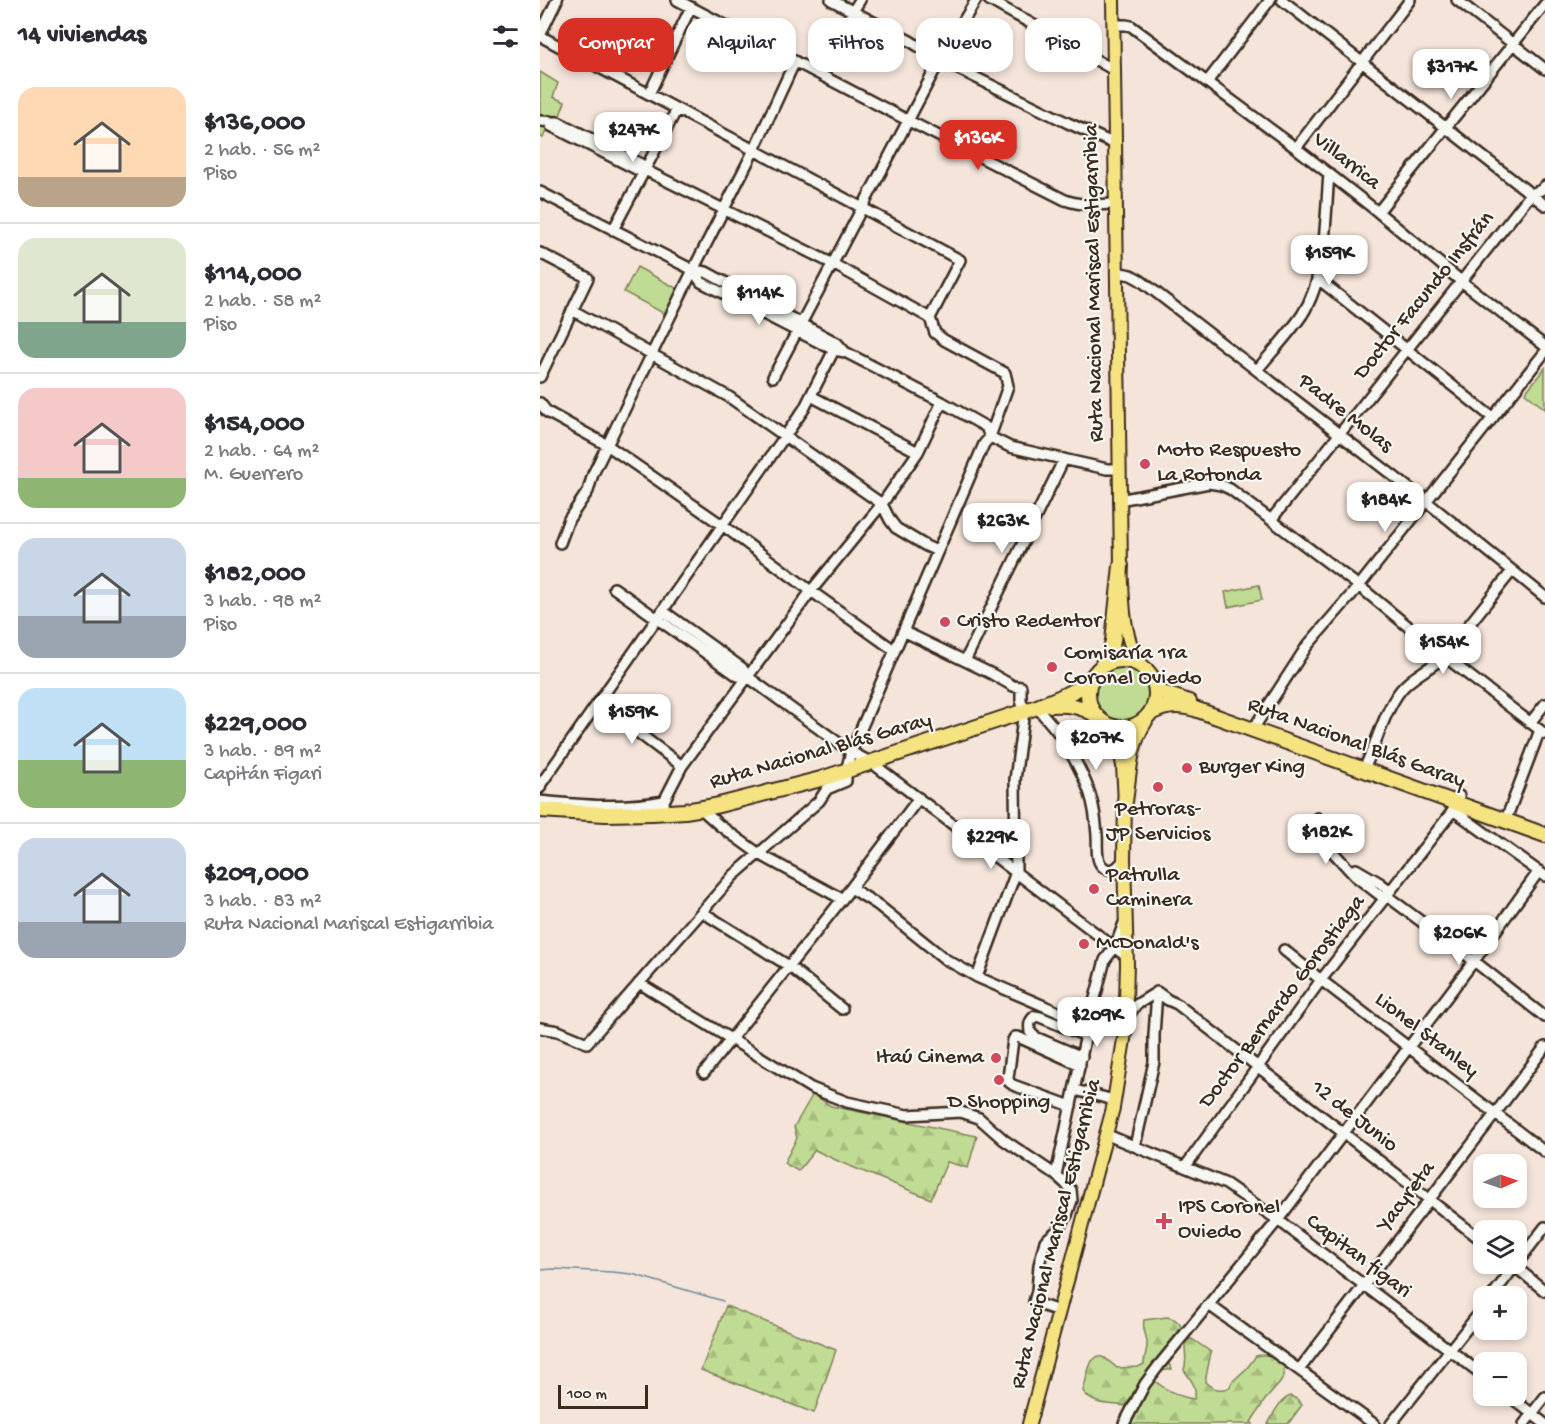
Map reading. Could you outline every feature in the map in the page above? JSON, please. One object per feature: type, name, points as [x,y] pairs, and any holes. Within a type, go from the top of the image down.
[{"type":"highway","points":[[1120,566],[1113,640],[1109,655],[1091,682],[1089,702],[1098,717],[1108,725],[1118,728],[1138,725],[1148,716]]},
{"type":"highway","points":[[1101,667],[1118,660],[1137,663],[1150,675],[1156,691],[1154,706],[1139,731],[1133,747],[1125,802]]},
{"type":"highway","name":"Ruta Nacional Blás Garay","points":[[540,810],[605,814],[664,806],[700,808],[715,806],[821,779],[872,763],[1031,709],[1091,682]]},
{"type":"highway","name":"Ruta Nacional Blás Garay","points":[[1156,691],[1365,766],[1545,836]]},
{"type":"highway","name":"Ruta Nacional Blás Garay","points":[[1031,709],[1068,704],[1085,709],[1098,717]]},
{"type":"highway","name":"Ruta Nacional Blás Garay","points":[[1148,716],[1165,706],[1180,705],[1256,727]]},
{"type":"highway","name":"Ruta Nacional Blás Garay","points":[[1457,803],[1508,814],[1545,827]]},
{"type":"main road","name":"Ruta Nacional Mariscal Estigarribia","points":[[1113,0],[1120,566],[1129,639],[1135,656],[1144,668]]},
{"type":"main road","name":"Ruta Nacional Mariscal Estigarribia","points":[[1029,1424],[1106,1134],[1122,1059],[1126,1019],[1123,766],[1114,735],[1098,717]]},
{"type":"street","points":[[557,0],[540,35],[960,260],[930,318]]},
{"type":"street","points":[[677,0],[712,18]]},
{"type":"street","points":[[831,0],[916,45]]},
{"type":"street","points":[[849,18],[860,0]]},
{"type":"street","points":[[965,18],[976,0]]},
{"type":"street","points":[[990,0],[1114,70]]},
{"type":"street","points":[[1207,82],[1270,0]]},
{"type":"street","points":[[1282,0],[1545,205]]},
{"type":"street","points":[[1296,148],[1410,0]]},
{"type":"street","points":[[1457,0],[1545,69]]},
{"type":"street","points":[[1378,212],[1545,4]]},
{"type":"street","points":[[649,94],[691,7]]},
{"type":"street","name":"Villarrica","points":[[1113,25],[1131,27],[1296,148],[1545,346]]},
{"type":"street","points":[[560,543],[569,519],[588,490],[607,445],[754,150],[790,72]]},
{"type":"street","points":[[817,72],[1065,200],[1089,205],[1115,204]]},
{"type":"street","points":[[773,377],[934,72]]},
{"type":"street","points":[[964,72],[1115,144]]},
{"type":"street","points":[[614,230],[677,109]]},
{"type":"street","points":[[540,1029],[558,1031],[587,1043],[733,876],[819,801],[827,789],[846,781],[851,752],[984,444],[990,437],[1008,386],[1005,373],[935,333],[930,318],[833,264],[645,170],[641,164],[558,122],[545,121]]},
{"type":"street","points":[[1257,370],[1301,315],[1312,295],[1323,250],[1329,174]]},
{"type":"street","name":"Doctor Facundo Insfrán","points":[[1272,520],[1531,194],[1545,186]]},
{"type":"street","points":[[540,192],[693,270],[705,272],[834,350],[844,352],[986,427],[990,437],[1010,447],[1107,470],[1119,469]]},
{"type":"street","points":[[540,253],[588,278],[540,377]]},
{"type":"street","name":"Padre Molas","points":[[1116,272],[1131,275],[1140,280],[1427,502],[1545,597]]},
{"type":"street","points":[[1317,278],[1493,418]]},
{"type":"street","points":[[572,310],[729,397],[882,504],[896,528],[937,551]]},
{"type":"street","points":[[799,327],[837,343],[844,352]]},
{"type":"street","points":[[540,788],[804,409],[834,350]]},
{"type":"street","points":[[1256,727],[1307,646],[1427,502],[1545,352]]},
{"type":"street","points":[[811,396],[918,452]]},
{"type":"street","points":[[540,801],[599,807],[664,806],[682,766],[811,591],[882,504],[918,452],[942,402]]},
{"type":"street","points":[[540,403],[547,412],[607,445],[722,525],[894,650]]},
{"type":"street","points":[[965,661],[1064,459]]},
{"type":"street","points":[[1119,500],[1209,483],[1230,489],[1359,586],[1542,732],[1508,814]]},
{"type":"street","points":[[1365,766],[1399,692],[1444,656],[1512,571]]},
{"type":"street","points":[[614,588],[738,676],[748,676]]},
{"type":"street","points":[[663,611],[851,752],[872,763],[919,798],[1127,957]]},
{"type":"street","points":[[903,632],[1013,686],[1021,687],[1021,700],[1062,738],[1082,773],[1090,794],[1100,865],[1113,870],[1124,859]]},
{"type":"street","points":[[598,703],[682,766]]},
{"type":"street","points":[[1530,723],[1545,704]]},
{"type":"street","points":[[978,977],[1016,872],[1015,780],[1031,709]]},
{"type":"street","points":[[704,1073],[851,888],[919,798]]},
{"type":"street","points":[[1124,1424],[1145,1384],[1160,1364],[1278,1220],[1542,873],[1457,803]]},
{"type":"street","name":"Doctor Bernardo Gorostiaga","points":[[1185,1167],[1321,980],[1457,803]]},
{"type":"street","points":[[700,808],[759,854],[842,899]]},
{"type":"street","points":[[1317,818],[1311,828],[1351,871],[1474,961],[1545,1017]]},
{"type":"street","points":[[851,888],[878,905],[945,959],[978,977],[1089,1025]]},
{"type":"street","points":[[702,912],[789,966],[842,1009]]},
{"type":"street","points":[[1056,1175],[1105,960],[1114,947],[1126,919]]},
{"type":"street","name":"Lionel Stanley","points":[[1284,950],[1545,1152]]},
{"type":"street","points":[[639,983],[811,1088],[847,1102],[907,1115],[961,1112],[979,1118],[1004,1140],[1056,1175],[1071,1190],[1072,1200],[1067,1215],[1057,1231],[1045,1241],[1034,1302],[1059,1311]]},
{"type":"street","points":[[1126,1019],[1136,1005],[1157,992]]},
{"type":"street","points":[[1135,1146],[1154,1062],[1157,992]]},
{"type":"street","name":"12 de Junio","points":[[1157,992],[1177,1004],[1473,1233]]},
{"type":"street","points":[[1081,1061],[1035,1037],[1030,1032],[1029,1026],[1035,1016],[1086,1036]]},
{"type":"street","points":[[1071,1106],[1009,1082],[1012,1040],[1018,1037],[1081,1061]]},
{"type":"street","name":"Yacyreta","points":[[1299,1370],[1545,1047]]},
{"type":"street","points":[[1075,1090],[1114,1100]]},
{"type":"street","name":"Capitan figari","points":[[1106,1134],[1226,1184],[1278,1220],[1473,1368]]},
{"type":"street","points":[[1527,1248],[1545,1227]]},
{"type":"street","points":[[1523,1274],[1545,1291]]},
{"type":"street","points":[[1209,1305],[1374,1424]]},
{"type":"street","points":[[1391,1424],[1473,1321]]},
{"type":"street","points":[[1524,1424],[1545,1397]]},
{"type":"street","points":[[1523,1406],[1545,1424]]},
{"type":"green space","points":[[540,72],[558,83],[553,97],[565,102],[559,118],[544,123],[547,128],[543,138],[540,136]]},
{"type":"green space","points":[[637,267],[678,289],[665,314],[624,292]]},
{"type":"green space","points":[[1545,368],[1545,409],[1525,393]]},
{"type":"green space","points":[[1259,585],[1262,600],[1228,607],[1225,592]]},
{"type":"green space","points":[[1121,604],[1134,659],[1125,656],[1113,659]]},
{"type":"green space","points":[[1116,666],[1128,666],[1143,674],[1151,689],[1151,701],[1143,716],[1128,724],[1116,724],[1101,716],[1093,701],[1093,689],[1101,674]]},
{"type":"green space","points":[[813,1094],[831,1106],[977,1136],[968,1168],[947,1162],[931,1199],[815,1150],[798,1171],[784,1163],[797,1138],[794,1127]]},
{"type":"green space","points":[[726,1306],[836,1350],[814,1413],[701,1370]]},
{"type":"green space","points":[[1167,1317],[1180,1324],[1182,1332],[1166,1359],[1172,1369],[1157,1372],[1151,1377],[1176,1394],[1194,1399],[1195,1395],[1193,1384],[1184,1370],[1185,1340],[1192,1339],[1211,1352],[1205,1382],[1216,1389],[1229,1388],[1256,1356],[1271,1356],[1284,1365],[1284,1376],[1265,1400],[1251,1422],[1253,1424],[1130,1424],[1137,1409],[1094,1401],[1083,1391],[1092,1361],[1098,1356],[1105,1358],[1117,1368],[1138,1367],[1144,1364],[1147,1339],[1144,1320]]},
{"type":"green space","points":[[1290,1396],[1302,1405],[1288,1424],[1268,1424],[1279,1405]]},
{"type":"waterway","points":[[540,1270],[632,1274],[723,1301]]},
{"type":"place","name":"Moto Respuesto La Rotonda","points":[[1145,464]]},
{"type":"place","name":"Cristo Redentor","points":[[945,622]]},
{"type":"place","name":"Comisaría 1ra Coronel Oviedo","points":[[1052,667]]},
{"type":"place","name":"Burger King","points":[[1187,768]]},
{"type":"place","name":"Petroras- JP Servicios","points":[[1158,787]]},
{"type":"place","name":"Patrulla Caminera","points":[[1094,889]]},
{"type":"place","name":"McDonald's","points":[[1084,944]]},
{"type":"place","name":"Itaú Cinema","points":[[996,1058]]},
{"type":"place","name":"D Shopping","points":[[999,1080]]},
{"type":"place","name":"IPS Coronel Oviedo","points":[[1164,1221]]}]
